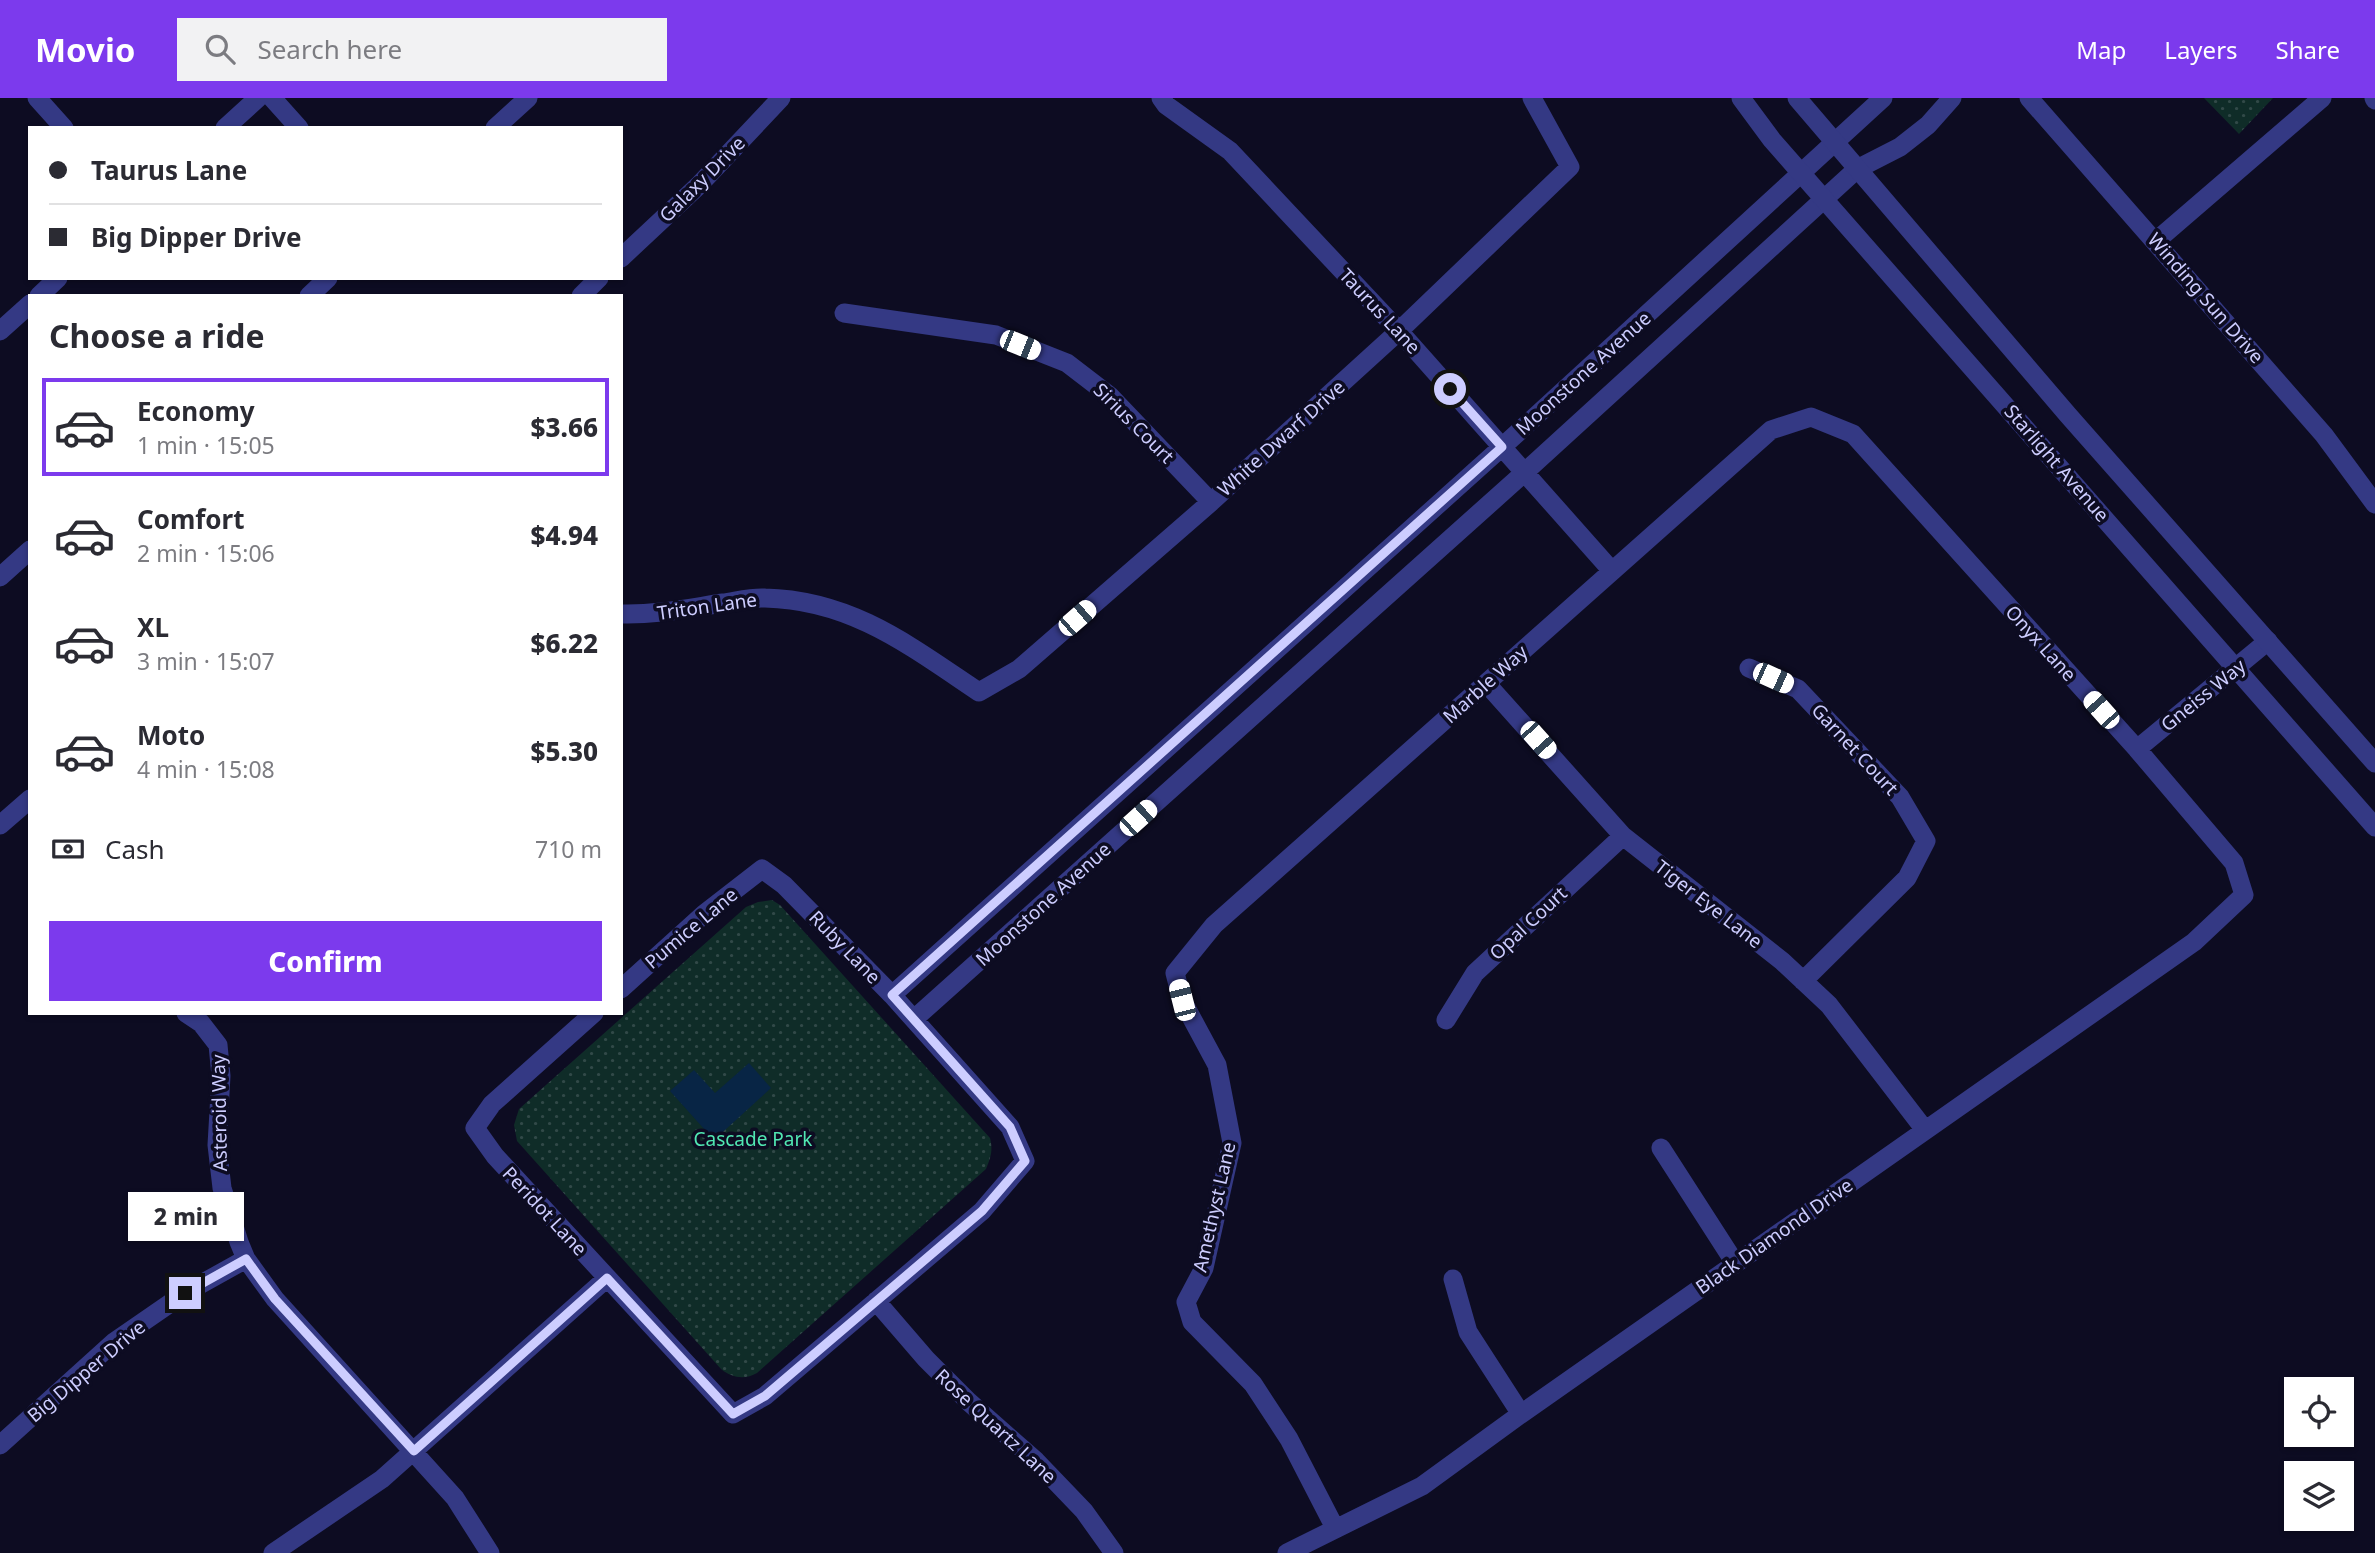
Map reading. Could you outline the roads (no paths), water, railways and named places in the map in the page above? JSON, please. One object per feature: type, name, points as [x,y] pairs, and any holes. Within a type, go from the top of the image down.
[{"type":"street","points":[[37,98],[62,126]]},
{"type":"street","points":[[227,126],[258,98]]},
{"type":"street","points":[[272,98],[297,126]]},
{"type":"street","points":[[497,126],[528,98]]},
{"type":"street","name":"Galaxy Drive","points":[[623,256],[699,185],[781,98]]},
{"type":"street","name":"Taurus Lane","points":[[1161,98],[1166,105],[1230,150],[1399,331],[1612,571]]},
{"type":"street","name":"White Dwarf Drive","points":[[979,692],[1019,668],[1211,502],[1399,331],[1570,167],[1532,98]]},
{"type":"street","name":"Starlight Avenue","points":[[1741,98],[1772,140],[2375,827]]},
{"type":"street","name":"Starlight Avenue","points":[[1797,98],[2068,415],[2375,762]]},
{"type":"street","name":"Moonstone Avenue","points":[[892,995],[1502,447],[1883,98]]},
{"type":"street","name":"Moonstone Avenue","points":[[914,1019],[1524,472],[1824,198],[1857,169],[1900,147],[1928,125],[1952,98]]},
{"type":"street","name":"Winding Sun Drive","points":[[2029,98],[2324,435],[2375,504]]},
{"type":"street","points":[[2156,240],[2322,98]]},
{"type":"street","points":[[41,294],[56,280]]},
{"type":"street","points":[[311,294],[326,280]]},
{"type":"street","points":[[582,294],[597,280]]},
{"type":"street","points":[[0,331],[28,306]]},
{"type":"street","name":"Sirius Court","points":[[844,313],[996,335],[1067,363],[1111,396],[1211,502]]},
{"type":"street","name":"Marble Way","points":[[1175,972],[1214,925],[1771,430],[1811,417]]},
{"type":"street","name":"Onyx Lane","points":[[1811,417],[1853,434],[2137,749],[2234,863],[2244,895]]},
{"type":"street","points":[[0,577],[28,552]]},
{"type":"street","name":"Triton Lane","points":[[623,614],[651,615],[764,597],[810,603],[862,618],[979,692]]},
{"type":"street","name":"Gneiss Way","points":[[2137,749],[2268,641]]},
{"type":"street","name":"Garnet Court","points":[[1749,668],[1798,689],[1900,797],[1926,841],[1907,878],[1803,981]]},
{"type":"street","name":"Tiger Eye Lane","points":[[1486,683],[1623,836],[1782,961],[1829,1005],[1925,1130]]},
{"type":"street","points":[[0,825],[28,801]]},
{"type":"street","name":"Opal Court","points":[[1446,1020],[1475,972],[1623,836]]},
{"type":"street","name":"Ruby Lane","points":[[762,869],[784,885],[914,1019],[1010,1127],[1025,1161],[982,1211],[876,1301]]},
{"type":"street","name":"Pumice Lane","points":[[623,987],[704,914],[762,869]]},
{"type":"street","name":"Black Diamond Drive","points":[[1287,1553],[1422,1486],[2194,942],[2244,895]]},
{"type":"street","name":"Amethyst Lane","points":[[1175,972],[1182,1000],[1217,1065],[1232,1143],[1204,1268],[1186,1302],[1192,1322],[1253,1384],[1289,1439],[1335,1528]]},
{"type":"street","name":"Asteroid Way","points":[[189,1015],[201,1023],[218,1045],[221,1076],[217,1145],[222,1188],[246,1259],[275,1299],[455,1498],[490,1553]]},
{"type":"street","name":"Peridot Lane","points":[[592,1015],[492,1104],[475,1128],[495,1156],[733,1414],[765,1396],[876,1301]]},
{"type":"street","points":[[1661,1148],[1735,1263]]},
{"type":"street","name":"Big Dipper Drive","points":[[0,1445],[114,1342],[185,1293],[246,1259]]},
{"type":"street","points":[[273,1553],[382,1479],[607,1278]]},
{"type":"street","points":[[1453,1279],[1468,1332],[1521,1414]]},
{"type":"street","name":"Rose Quartz Lane","points":[[876,1301],[926,1359],[969,1402],[1036,1461],[1084,1511],[1114,1553]]},
{"type":"water","points":[[749,1063],[771,1088],[714,1140],[670,1091],[694,1070],[715,1093]]},
{"type":"park label","name":"Cascade Park","points":[[753,1139]]}]
